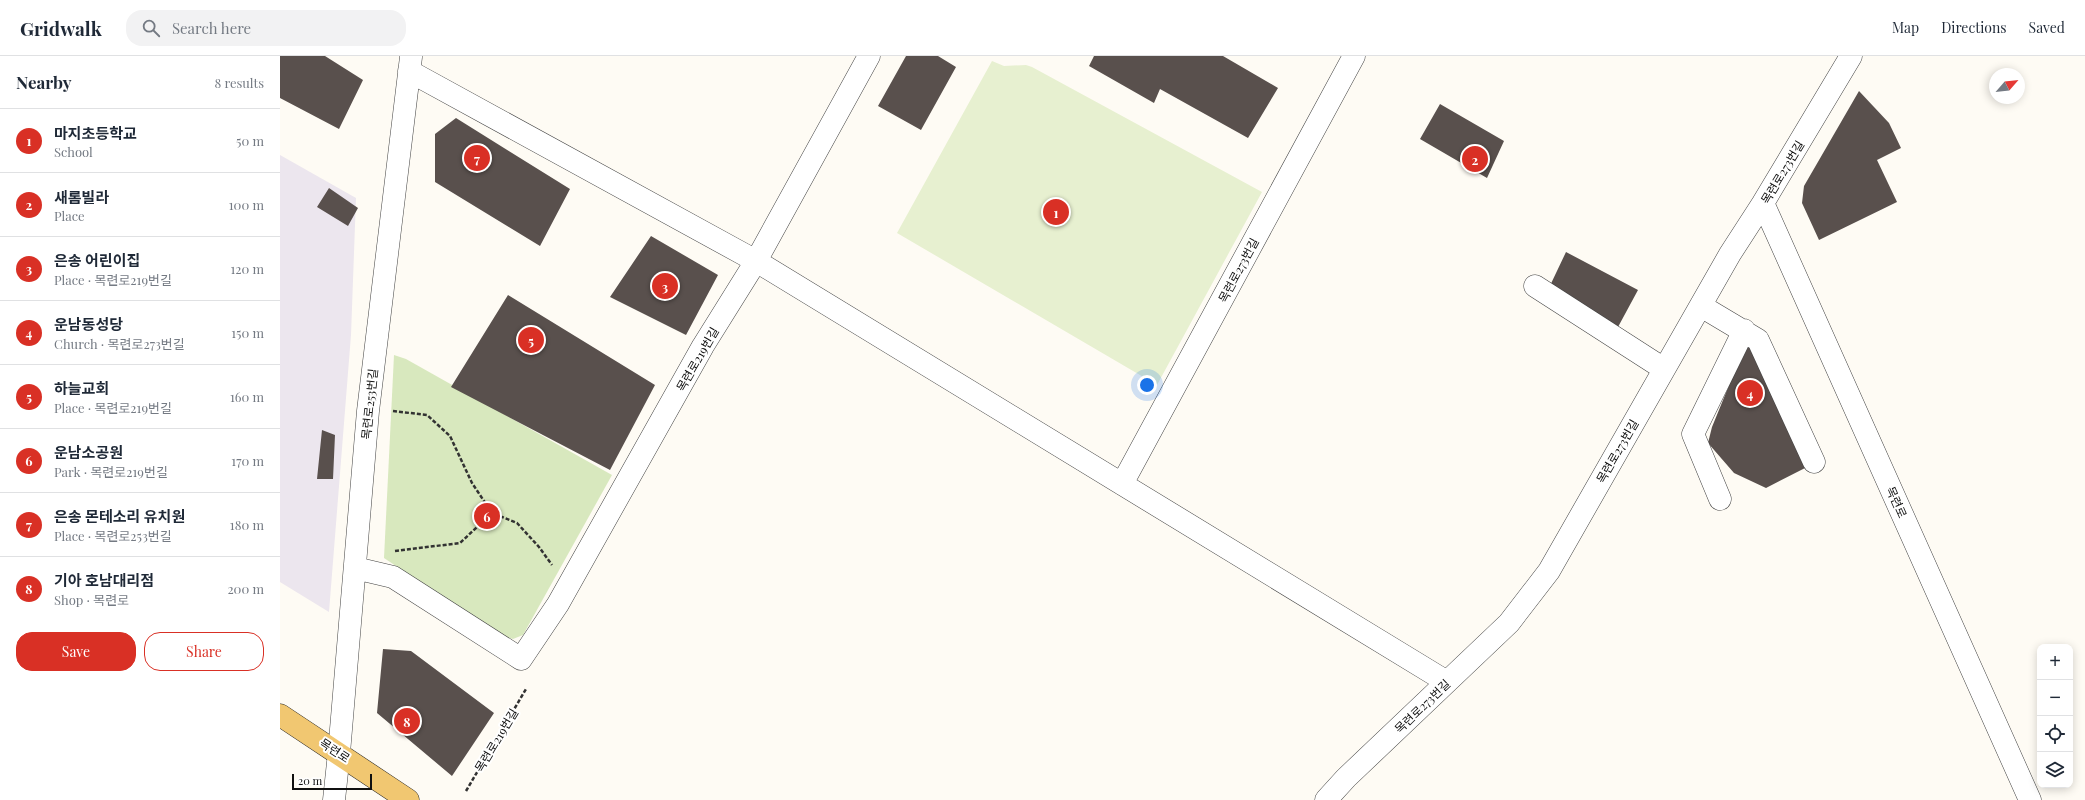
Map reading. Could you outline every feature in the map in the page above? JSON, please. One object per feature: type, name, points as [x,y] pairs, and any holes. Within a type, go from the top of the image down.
[{"type":"main road","name":"목련로","points":[[280,715],[340,753],[408,800]]},
{"type":"street","name":"목련로219번길","points":[[355,568],[393,577],[521,659],[558,604],[703,346],[756,261],[869,56]]},
{"type":"street","name":"목련로273번길","points":[[1122,484],[1354,56]]},
{"type":"street","name":"목련로273번길","points":[[1326,800],[1346,778],[1509,623],[1549,570],[1730,254],[1763,203],[1851,56]]},
{"type":"street","points":[[410,63],[756,261],[1447,682]]},
{"type":"street","name":"목련로253번길","points":[[334,800],[340,753],[368,411],[410,63]]},
{"type":"street","name":"목련로","points":[[1763,203],[2030,800]]},
{"type":"street","points":[[1536,286],[1664,369]]},
{"type":"street","points":[[1700,306],[1744,330],[1758,340],[1814,462]]},
{"type":"street","points":[[1720,498],[1693,434],[1744,330]]},
{"type":"path","points":[[389,410],[427,415],[450,436],[472,484],[492,513],[517,523],[539,547],[555,570]]},
{"type":"path","points":[[388,552],[460,543],[492,513]]},
{"type":"path","name":"목련로219번길","points":[[466,791],[526,689]]},
{"type":"shaded area","points":[[280,155],[356,198],[351,335],[329,612],[280,582]]},
{"type":"green space","points":[[992,61],[1004,66],[1026,65],[1032,67],[1262,192],[1157,385],[897,233]]},
{"type":"green space","points":[[394,355],[406,359],[612,475],[523,635],[513,639],[499,635],[384,558]]},
{"type":"building","points":[[280,56],[325,56],[363,80],[339,129],[280,98]]},
{"type":"building","points":[[906,56],[938,56],[956,67],[921,130],[878,106]]},
{"type":"building","points":[[1094,56],[1223,56],[1278,88],[1248,138],[1160,89],[1154,103],[1089,66]]},
{"type":"building","points":[[1859,91],[1889,123],[1901,148],[1877,160],[1897,202],[1819,240],[1802,203],[1804,186]]},
{"type":"building","points":[[1440,104],[1504,141],[1487,178],[1420,139]]},
{"type":"building","points":[[456,118],[570,189],[540,246],[435,182],[435,134]]},
{"type":"building","points":[[329,188],[358,208],[348,226],[317,207]]},
{"type":"building","points":[[651,236],[718,275],[686,335],[610,297]]},
{"type":"building","points":[[1566,252],[1638,290],[1618,327],[1547,292]]},
{"type":"building","points":[[508,295],[655,385],[610,470],[451,387]]},
{"type":"building","points":[[1748,343],[1809,466],[1766,488],[1734,473],[1708,443],[1712,427],[1741,356]]},
{"type":"building","points":[[322,430],[335,435],[333,479],[317,479]]},
{"type":"building","points":[[383,649],[411,651],[494,713],[452,776],[377,713]]},
{"type":"place","name":"은송 몬테소리 유치원","points":[[477,158]]},
{"type":"place","name":"새롬빌라","points":[[1475,159]]},
{"type":"place","name":"마지초등학교","points":[[1056,212]]},
{"type":"place","name":"은송 어린이집","points":[[665,286]]},
{"type":"place","name":"하늘교회","points":[[531,340]]},
{"type":"place","name":"운남동성당","points":[[1750,393]]},
{"type":"place","name":"운남소공원","points":[[487,516]]},
{"type":"place","name":"기아 호남대리점","points":[[407,721]]}]
